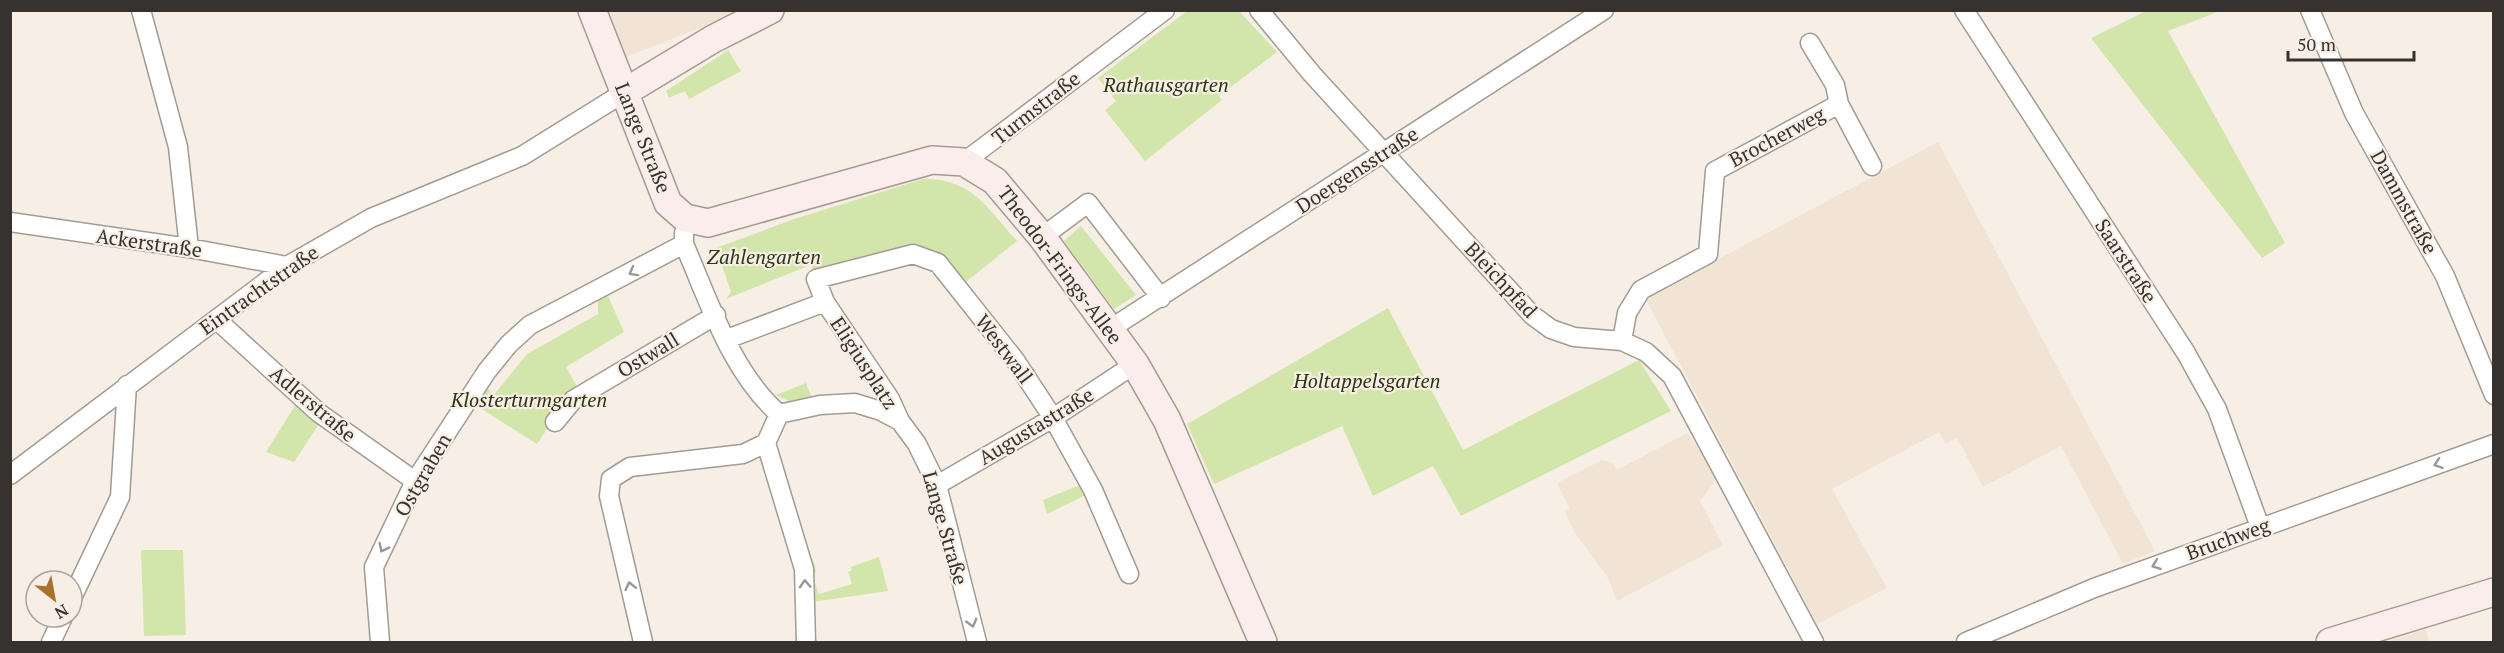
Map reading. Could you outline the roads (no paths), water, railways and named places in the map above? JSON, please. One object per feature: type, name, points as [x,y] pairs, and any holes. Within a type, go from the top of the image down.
[{"type":"main road","name":"Lange Straße","points":[[592,10],[668,203],[684,231]]},
{"type":"main road","points":[[625,92],[712,39],[770,10]]},
{"type":"main road","name":"Theodor-Frings-Allee","points":[[684,231],[932,160],[964,162],[995,181],[1042,237],[1135,364],[1167,420],[1263,642]]},
{"type":"main road","points":[[2330,642],[2493,592]]},
{"type":"street","points":[[141,10],[178,147],[189,248]]},
{"type":"street","name":"Turmstraße","points":[[964,162],[1165,10]]},
{"type":"street","name":"Doergensstraße","points":[[1110,329],[1604,10]]},
{"type":"street","name":"Saarstraße","points":[[1964,10],[2186,353],[2217,409],[2260,527]]},
{"type":"street","name":"Dammstraße","points":[[2310,10],[2354,113],[2445,276],[2493,395]]},
{"type":"street","name":"Bleichpfad","points":[[1262,11],[1312,74],[1532,315],[1551,329],[1574,337],[1622,341],[1646,352],[1672,376],[1814,642]]},
{"type":"street","name":"Brocherweg","points":[[1810,43],[1835,85],[1839,104],[1872,166]]},
{"type":"street","name":"Eintrachtstraße","points":[[10,475],[287,266],[371,218],[522,156],[625,92]]},
{"type":"street","name":"Brocherweg","points":[[1622,341],[1627,313],[1641,290],[1708,254],[1715,171],[1839,104]]},
{"type":"street","points":[[1042,237],[1088,203],[1161,298]]},
{"type":"street","name":"Ackerstraße","points":[[10,222],[189,248],[287,266]]},
{"type":"street","name":"Lange Straße","points":[[684,231],[727,339],[753,388],[779,414],[820,405],[855,403],[881,411],[900,421],[917,444],[937,485],[977,642]]},
{"type":"street","name":"Ostgraben","points":[[380,642],[374,567],[415,481],[487,371],[509,344],[530,325],[684,231]]},
{"type":"street","name":"Westwall","points":[[825,302],[816,279],[913,254],[938,263],[1015,360],[1053,418],[1093,490],[1130,574]]},
{"type":"street","name":"Eligiusplatz","points":[[727,339],[825,302],[890,399],[900,421]]},
{"type":"street","name":"Ostwall","points":[[555,422],[573,400],[716,315]]},
{"type":"street","name":"Adlerstraße","points":[[217,320],[319,413],[415,481]]},
{"type":"street","name":"Augustastraße","points":[[937,485],[1053,418],[1135,364]]},
{"type":"street","points":[[84,573],[120,497],[127,385]]},
{"type":"street","points":[[643,642],[609,496],[611,479],[630,467],[743,454],[766,443],[779,414]]},
{"type":"street","points":[[766,443],[804,569],[806,642]]},
{"type":"street","name":"Bruchweg","points":[[1966,642],[2107,584],[2493,444]]},
{"type":"park label","name":"Rathausgarten","points":[[1166,85]]},
{"type":"park label","name":"Zahlengarten","points":[[764,257]]},
{"type":"park label","name":"Holtappelsgarten","points":[[1367,381]]},
{"type":"park label","name":"Klosterturmgarten","points":[[529,400]]}]
